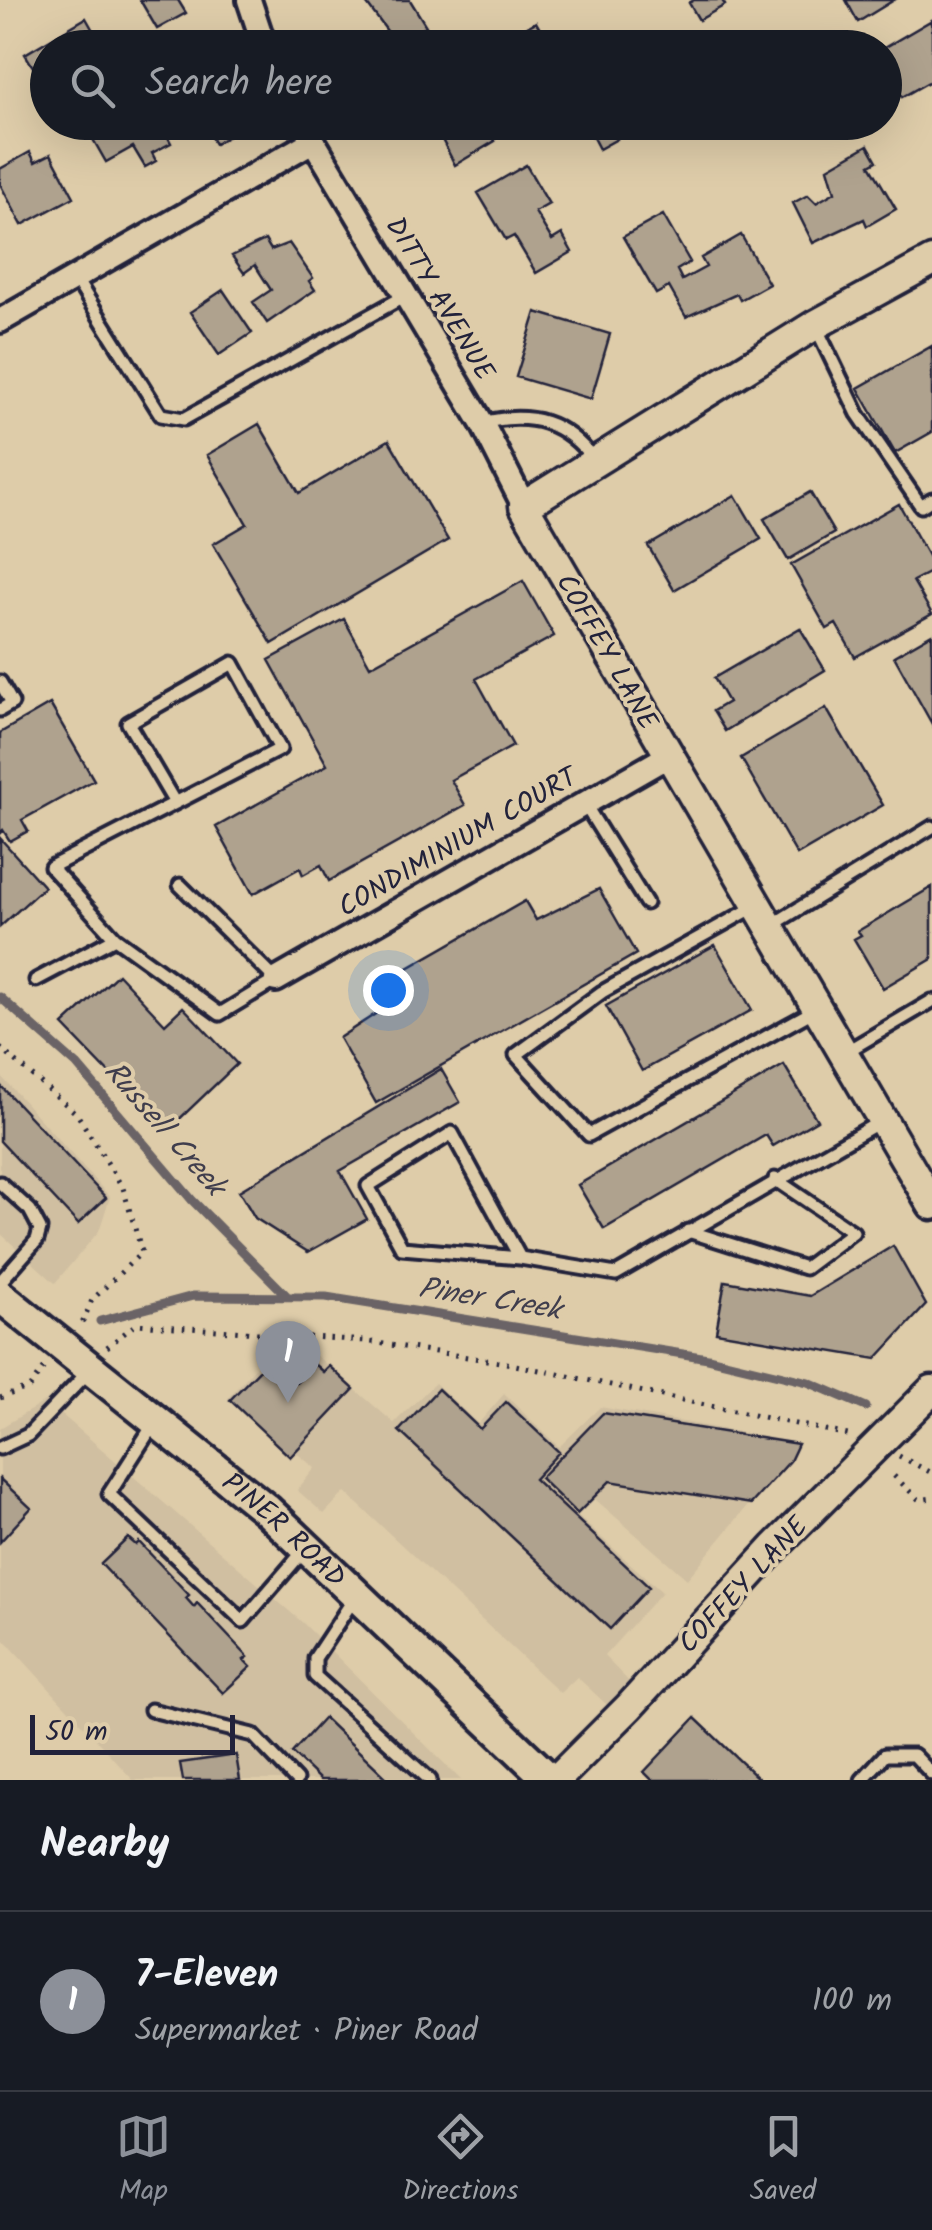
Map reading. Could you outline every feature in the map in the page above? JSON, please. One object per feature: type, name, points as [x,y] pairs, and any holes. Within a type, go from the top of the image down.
[{"type":"main road","name":"PINER ROAD","points":[[0,1296],[267,1510],[553,1780]]},
{"type":"street","points":[[248,0],[259,30]]},
{"type":"street","points":[[0,321],[293,140]]},
{"type":"street","name":"DITTY AVENUE","points":[[311,140],[482,423],[524,506]]},
{"type":"street","points":[[524,506],[815,326],[932,261]]},
{"type":"street","name":"COFFEY LANE","points":[[524,506],[932,1205]]},
{"type":"street","name":"CONDIMINIUM COURT","points":[[276,980],[668,756]]},
{"type":"street","name":"COFFEY LANE","points":[[553,1780],[932,1390]]},
{"type":"lane","points":[[75,278],[161,415],[172,421],[184,419],[404,296]]},
{"type":"lane","points":[[815,326],[858,414],[921,506],[932,499]]},
{"type":"lane","points":[[482,423],[520,415],[542,420],[577,438],[595,462]]},
{"type":"lane","points":[[175,803],[128,723],[233,663],[280,748],[175,803],[51,867],[115,938],[220,1014],[276,980],[180,885]]},
{"type":"lane","points":[[0,682],[12,703],[0,710]]},
{"type":"lane","points":[[584,803],[646,903]]},
{"type":"lane","points":[[817,1009],[589,1135],[516,1055],[602,992],[762,916],[932,827]]},
{"type":"lane","points":[[36,980],[115,938]]},
{"type":"lane","points":[[844,1054],[932,1001]]},
{"type":"lane","points":[[520,1258],[452,1133],[368,1186],[402,1248],[520,1258],[616,1274],[883,1120]]},
{"type":"lane","points":[[688,1231],[805,1268],[853,1232],[775,1179]]},
{"type":"lane","points":[[0,1183],[30,1210],[40,1229],[37,1240],[0,1282]]},
{"type":"lane","points":[[0,1448],[28,1435],[76,1357]]},
{"type":"lane","points":[[156,1421],[109,1494],[244,1621],[306,1548]]},
{"type":"lane","points":[[356,1596],[316,1658],[315,1676],[430,1780]]},
{"type":"lane","points":[[151,1710],[252,1735],[295,1779]]},
{"type":"lane","points":[[862,1780],[885,1755],[914,1755],[932,1774]]},
{"type":"path","points":[[0,1048],[77,1114],[123,1188],[142,1252],[92,1300],[76,1357]]},
{"type":"path","points":[[0,1398],[30,1387],[136,1324],[365,1341],[506,1363],[810,1425],[878,1443]]},
{"type":"path","points":[[894,1476],[919,1500],[932,1498]]},
{"type":"shaded area","points":[[0,1075],[110,1197],[99,1231],[55,1283],[0,1233]]},
{"type":"shaded area","points":[[312,1352],[394,1423],[435,1383],[478,1424],[504,1394],[559,1447],[600,1407],[800,1443],[687,1579],[588,1493],[573,1512],[662,1592],[604,1656],[641,1694],[620,1717],[577,1677],[560,1693],[345,1492],[324,1514],[297,1490],[315,1468],[228,1398],[268,1353],[291,1374]]},
{"type":"shaded area","points":[[46,1401],[303,1623],[461,1780],[133,1780],[0,1635],[0,1428]]},
{"type":"building","points":[[140,0],[178,0],[186,13],[157,29]]},
{"type":"building","points":[[364,0],[410,0],[426,26],[419,30],[386,30]]},
{"type":"building","points":[[722,0],[725,5],[699,20],[689,3]]},
{"type":"building","points":[[846,0],[894,0],[858,22]]},
{"type":"building","points":[[86,18],[93,30],[66,30]]},
{"type":"building","points":[[932,20],[932,80],[902,97],[902,38]]},
{"type":"building","points":[[536,22],[541,30],[522,30]]},
{"type":"building","points":[[93,140],[171,143],[152,153],[156,161],[145,167],[133,147],[106,162]]},
{"type":"building","points":[[442,140],[494,140],[495,141],[455,165]]},
{"type":"building","points":[[594,140],[615,140],[599,149]]},
{"type":"building","points":[[868,145],[877,161],[870,165],[896,209],[867,226],[864,219],[813,243],[793,203],[808,195],[816,203],[835,192],[828,168]]},
{"type":"building","points":[[30,152],[35,162],[51,154],[74,197],[22,225],[0,184],[0,169]]},
{"type":"building","points":[[526,165],[549,204],[535,212],[552,240],[562,234],[572,252],[536,273],[514,236],[506,240],[478,193]]},
{"type":"building","points":[[663,215],[690,262],[677,270],[682,280],[706,267],[701,258],[741,235],[769,284],[740,300],[737,294],[686,317],[669,287],[656,294],[623,237]]},
{"type":"building","points":[[265,240],[271,250],[289,243],[313,278],[309,281],[315,290],[267,323],[253,302],[271,290],[255,265],[244,273],[232,256]]},
{"type":"building","points":[[223,290],[252,333],[219,355],[190,312]]},
{"type":"building","points":[[536,312],[610,334],[591,399],[516,377]]},
{"type":"building","points":[[932,346],[932,432],[895,453],[858,388]]},
{"type":"building","points":[[259,424],[299,493],[389,440],[448,540],[272,644],[213,544],[247,524],[207,455]]},
{"type":"building","points":[[810,492],[834,533],[788,560],[764,519]]},
{"type":"building","points":[[735,495],[761,539],[674,590],[648,546]]},
{"type":"building","points":[[899,504],[932,563],[932,571],[913,581],[932,614],[855,657],[836,624],[827,629],[791,565]]},
{"type":"building","points":[[523,581],[554,636],[476,679],[513,746],[451,780],[465,805],[329,881],[321,865],[303,875],[300,868],[253,894],[216,827],[327,765],[269,660],[344,619],[370,666]]},
{"type":"building","points":[[800,628],[825,670],[725,731],[713,711],[728,702],[714,678]]},
{"type":"building","points":[[932,634],[932,724],[894,656]]},
{"type":"building","points":[[50,704],[94,780],[22,820],[28,831],[10,841],[3,830],[0,833],[0,733]]},
{"type":"building","points":[[826,708],[883,805],[797,855],[741,758]]},
{"type":"building","points":[[0,838],[44,887],[0,927]]},
{"type":"building","points":[[932,887],[932,959],[883,988],[854,939],[861,935],[858,931]]},
{"type":"building","points":[[599,889],[636,954],[376,1103],[339,1038],[398,999],[387,980],[525,901],[536,920]]},
{"type":"building","points":[[715,945],[752,1010],[642,1071],[606,1006]]},
{"type":"building","points":[[118,974],[165,1024],[183,1007],[237,1064],[166,1132],[63,1025]]},
{"type":"building","points":[[784,1065],[817,1120],[773,1146],[766,1135],[604,1229],[578,1185]]},
{"type":"building","points":[[441,1069],[460,1102],[340,1171],[367,1219],[308,1252],[255,1218],[239,1191]]},
{"type":"building","points":[[0,1085],[106,1198],[78,1224],[0,1141]]},
{"type":"building","points":[[893,1246],[926,1305],[876,1359],[716,1332],[725,1281],[810,1296]]},
{"type":"building","points":[[270,1359],[296,1383],[314,1364],[323,1372],[329,1366],[354,1389],[290,1457],[230,1400]]},
{"type":"building","points":[[438,1389],[480,1429],[506,1402],[559,1452],[534,1479],[649,1587],[610,1629],[399,1431]]},
{"type":"building","points":[[603,1413],[798,1444],[790,1461],[751,1504],[610,1481],[577,1514],[540,1478]]},
{"type":"building","points":[[0,1479],[31,1508],[0,1542]]},
{"type":"building","points":[[128,1538],[136,1545],[139,1542],[189,1595],[186,1598],[194,1607],[197,1603],[248,1657],[244,1660],[251,1667],[223,1693],[101,1564]]},
{"type":"building","points":[[324,1718],[389,1780],[320,1780],[292,1753]]},
{"type":"building","points":[[695,1718],[760,1780],[652,1780],[644,1772]]},
{"type":"building","points":[[236,1755],[240,1780],[183,1780],[180,1763]]},
{"type":"waterway","name":"Russell Creek","points":[[0,997],[77,1065],[192,1200],[288,1297]]},
{"type":"waterway","name":"Piner Creek","points":[[100,1321],[193,1296],[326,1297],[708,1358],[808,1382],[866,1407]]},
{"type":"place","name":"7-Eleven","points":[[288,1403]]}]
